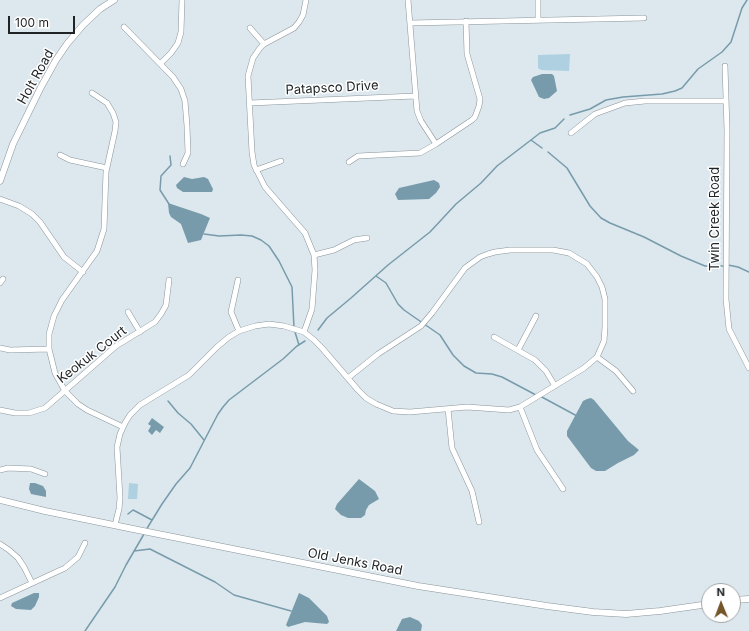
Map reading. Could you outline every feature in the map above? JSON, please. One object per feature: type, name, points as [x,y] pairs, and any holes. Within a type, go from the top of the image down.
[{"type":"street","name":"Holt Road","points":[[0,181],[13,144],[56,60],[83,25],[100,9],[114,0]]},
{"type":"street","points":[[160,64],[178,43],[181,28],[182,0]]},
{"type":"street","points":[[304,332],[312,309],[315,270],[314,255],[305,233],[265,187],[256,170],[252,152],[248,76],[250,63],[255,54],[264,44],[294,28],[303,15],[306,0]]},
{"type":"street","points":[[408,0],[415,96],[418,116],[436,144]]},
{"type":"street","points":[[538,0],[538,20]]},
{"type":"street","points":[[410,23],[644,18]]},
{"type":"street","points":[[349,162],[358,156],[420,153],[472,120],[479,106],[479,95],[467,54],[466,21]]},
{"type":"street","points":[[124,27],[178,83],[185,101],[188,153],[183,164]]},
{"type":"street","points":[[250,28],[264,44]]},
{"type":"street","name":"Twin Creek Road","points":[[725,66],[726,299],[731,335],[749,368]]},
{"type":"street","points":[[92,93],[107,103],[115,118],[115,131],[107,168],[105,217],[102,236],[96,251],[83,272],[62,300],[54,316],[49,334],[49,349],[55,373],[65,391],[87,410],[123,427]]},
{"type":"street","name":"Patapsco Drive","points":[[250,103],[415,96]]},
{"type":"street","points":[[571,133],[595,114],[625,103],[645,101],[726,101]]},
{"type":"street","points":[[60,155],[70,160],[107,168]]},
{"type":"street","points":[[256,170],[281,161]]},
{"type":"street","points":[[0,199],[27,210],[36,217],[64,257],[83,272]]},
{"type":"street","points":[[314,255],[334,250],[354,240],[367,238]]},
{"type":"street","points":[[115,525],[120,509],[117,446],[123,427],[130,415],[140,405],[189,375],[229,337],[255,326],[269,324],[284,326],[304,332],[322,348],[358,390],[366,398],[393,411],[410,412],[474,407],[504,410],[520,407],[584,368],[597,357],[605,333],[604,299],[600,282],[587,264],[573,255],[561,251],[503,250],[480,257],[465,268],[421,326],[378,354],[348,378]]},
{"type":"street","name":"Keokuk Court","points":[[0,410],[15,413],[34,412],[45,408],[111,350],[155,322],[161,314],[167,301],[168,280]]},
{"type":"street","points":[[238,280],[231,312],[239,332]]},
{"type":"street","points":[[128,312],[140,332]]},
{"type":"street","points":[[518,350],[536,316]]},
{"type":"street","points":[[494,337],[535,360],[541,365],[555,386]]},
{"type":"street","points":[[0,348],[10,350],[49,349]]},
{"type":"street","points":[[597,357],[616,371],[633,391]]},
{"type":"street","points":[[520,407],[537,450],[563,489]]},
{"type":"street","points":[[448,409],[452,448],[472,491],[476,502],[479,522]]},
{"type":"street","points":[[0,470],[8,468],[31,469],[45,474]]},
{"type":"street","name":"Old Jenks Road","points":[[0,500],[115,525],[418,586],[593,612],[626,614],[643,613],[701,605]]},
{"type":"street","points":[[0,598],[70,564],[78,557],[85,543]]},
{"type":"street","points":[[0,544],[18,558],[32,583]]},
{"type":"shaded area","points":[[570,54],[569,71],[541,70],[538,68],[538,55]]},
{"type":"shaded area","points":[[542,74],[552,74],[554,76],[557,91],[549,98],[544,99],[539,97],[531,80],[533,77]]},
{"type":"shaded area","points":[[184,177],[192,179],[204,177],[208,179],[213,189],[212,192],[183,192],[177,188],[176,185]]},
{"type":"shaded area","points":[[434,180],[439,183],[440,187],[429,199],[398,200],[395,194],[399,188]]},
{"type":"shaded area","points":[[168,203],[210,218],[201,240],[188,243],[181,224],[171,217],[169,213]]},
{"type":"shaded area","points":[[591,398],[628,441],[639,450],[634,455],[605,471],[596,471],[591,468],[567,436],[567,431],[583,401]]},
{"type":"shaded area","points":[[152,418],[164,427],[160,433],[156,430],[152,435],[148,431],[151,426],[148,424]]},
{"type":"shaded area","points":[[359,479],[375,491],[379,499],[369,505],[365,515],[361,518],[348,518],[341,515],[335,509],[337,504]]},
{"type":"shaded area","points":[[30,483],[43,486],[46,491],[46,497],[31,494],[29,489]]},
{"type":"shaded area","points":[[129,483],[138,484],[137,499],[128,499]]},
{"type":"shaded area","points":[[34,593],[39,593],[39,597],[35,606],[31,610],[16,609],[11,606],[12,603]]},
{"type":"shaded area","points":[[299,593],[309,598],[327,616],[329,622],[327,624],[305,622],[288,627],[286,625]]},
{"type":"shaded area","points":[[410,617],[419,621],[422,625],[421,631],[396,631],[402,619]]},
{"type":"waterway","points":[[570,115],[590,109],[606,100],[662,94],[682,88],[698,69],[722,52],[731,42],[742,8],[747,0]]},
{"type":"waterway","points":[[318,330],[327,318],[388,265],[430,232],[456,204],[481,183],[497,166],[540,133],[555,128],[564,119]]},
{"type":"waterway","points":[[531,140],[542,148]]},
{"type":"waterway","points":[[548,152],[567,168],[590,206],[601,218],[705,266],[723,266]]},
{"type":"waterway","points":[[169,204],[160,190],[161,176],[171,165],[170,156]]},
{"type":"waterway","points":[[204,234],[219,236],[252,236],[269,246],[279,261],[292,287],[294,328]]},
{"type":"waterway","points":[[728,265],[738,267],[749,272]]},
{"type":"waterway","points":[[376,276],[386,283],[398,304],[404,310],[440,335],[453,355],[464,366],[476,373],[492,374],[502,377],[536,395]]},
{"type":"waterway","points":[[295,332],[299,345]]},
{"type":"waterway","points":[[146,530],[176,484],[190,468],[223,407],[229,400],[305,341]]},
{"type":"waterway","points":[[540,396],[577,416]]},
{"type":"waterway","points":[[168,401],[178,413],[191,424],[204,440]]},
{"type":"waterway","points":[[128,514],[133,510],[152,520]]},
{"type":"waterway","points":[[85,631],[115,587],[144,534]]},
{"type":"waterway","points":[[134,551],[150,549],[215,582],[234,595],[291,611]]}]
